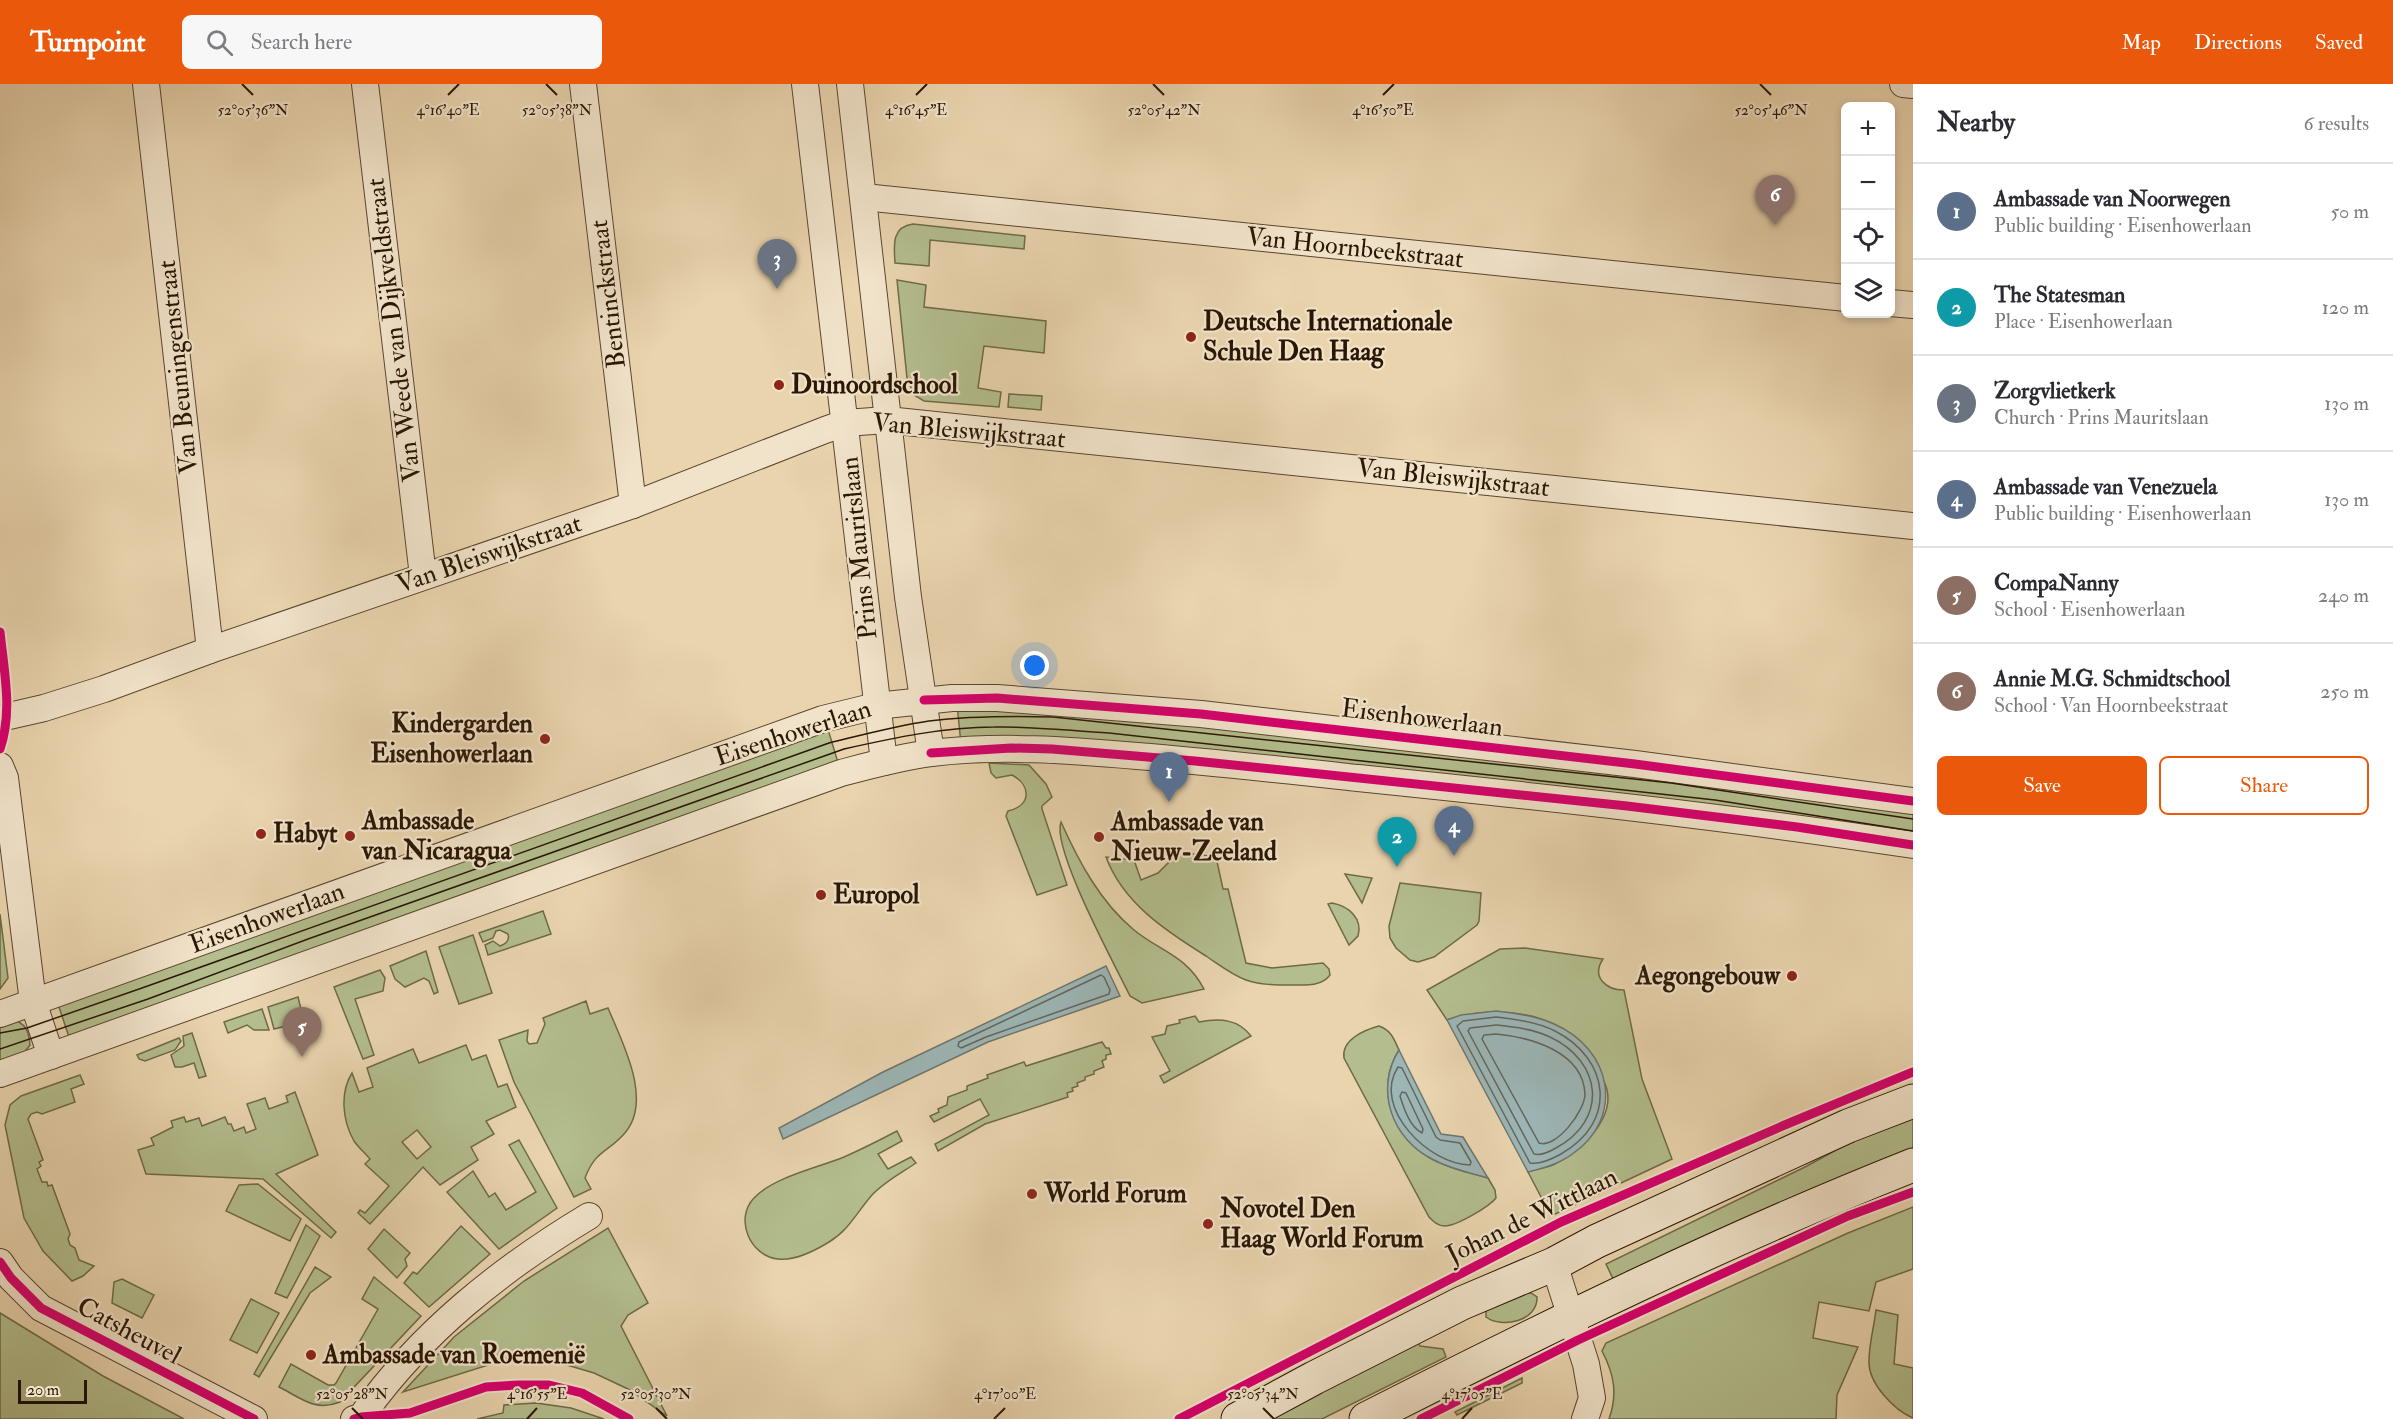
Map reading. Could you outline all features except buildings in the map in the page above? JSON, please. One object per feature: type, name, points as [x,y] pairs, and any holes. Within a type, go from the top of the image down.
[{"type":"main road","name":"Johan de Wittlaan","points":[[1238,1419],[1462,1304],[1554,1264],[1848,1126],[1913,1101]]},
{"type":"main road","points":[[1366,1419],[1605,1299],[1824,1201],[1913,1165]]},
{"type":"street","name":"Van Beuningenstraat","points":[[146,84],[210,650]]},
{"type":"street","name":"Van Weede van Dijkveldstraat","points":[[364,84],[423,576]]},
{"type":"street","name":"Bentinckstraat","points":[[583,84],[633,505]]},
{"type":"street","name":"Prins Mauritslaan","points":[[805,84],[884,762]]},
{"type":"street","name":"Prins Mauritslaan","points":[[850,84],[908,597],[931,753]]},
{"type":"street","points":[[1903,84],[1913,85]]},
{"type":"street","name":"Van Hoornbeekstraat","points":[[864,197],[1841,298]]},
{"type":"street","points":[[1895,303],[1913,305]]},
{"type":"street","name":"Van Bleiswijkstraat","points":[[0,718],[44,708],[104,689],[210,650],[633,505],[845,423],[887,420],[1913,526]]},
{"type":"street","name":"Eisenhowerlaan","points":[[0,1014],[823,719],[876,706],[924,700],[997,698],[1201,714],[1635,764],[1913,801]]},
{"type":"street","name":"Eisenhowerlaan","points":[[0,1074],[841,773],[931,753],[1011,748],[1052,749],[1195,761],[1627,806],[1797,827],[1913,845]]},
{"type":"street","points":[[0,766],[5,778],[33,1002],[51,1056]]},
{"type":"street","points":[[354,1419],[361,1417],[413,1351],[464,1304],[545,1244],[589,1216]]},
{"type":"street","name":"Catsheuvel","points":[[0,1262],[10,1278],[41,1308],[254,1419]]},
{"type":"street","points":[[1554,1264],[1586,1364],[1592,1398],[1585,1418]]},
{"type":"green space","points":[[913,224],[1025,236],[1024,249],[930,240],[929,266],[895,263],[894,244],[897,233]]},
{"type":"green space","points":[[897,280],[926,285],[924,307],[1046,321],[1044,353],[984,346],[978,388],[1001,392],[999,407],[924,401],[914,395],[907,378]]},
{"type":"green space","points":[[1009,394],[1042,396],[1041,410],[1008,407]]},
{"type":"green space","points":[[957,704],[1046,704],[1913,807],[1913,840],[961,744]]},
{"type":"green space","points":[[827,726],[839,766],[70,1040],[57,1001]]},
{"type":"green space","points":[[989,763],[1029,765],[1046,784],[1052,797],[1042,806],[1042,809],[1067,885],[1037,895],[1006,816],[1008,811],[1021,805],[1025,800],[1026,790],[1012,775],[996,778],[991,773]]},
{"type":"green space","points":[[1061,822],[1091,880],[1111,907],[1134,930],[1181,961],[1204,989],[1142,1003],[1130,996],[1075,881],[1061,836]]},
{"type":"green space","points":[[1179,852],[1216,857],[1223,889],[1228,889],[1246,963],[1272,968],[1323,963],[1329,969],[1330,975],[1322,982],[1312,984],[1274,985],[1246,980],[1236,975],[1161,926],[1147,914],[1123,888],[1106,857],[1134,860],[1141,880],[1158,873]]},
{"type":"green space","points":[[1345,874],[1372,878],[1362,903]]},
{"type":"green space","points":[[1400,883],[1481,893],[1477,925],[1434,957],[1418,962],[1410,960],[1396,948],[1390,938],[1389,926]]},
{"type":"green space","points":[[1332,903],[1349,910],[1356,919],[1358,936],[1349,945],[1328,904]]},
{"type":"green space","points":[[543,911],[551,934],[488,955],[485,945],[493,941],[500,946],[508,940],[508,934],[500,930],[496,931],[493,938],[483,942],[479,933]]},
{"type":"green space","points":[[0,914],[8,978],[0,989]]},
{"type":"green space","points":[[473,935],[492,993],[459,1004],[439,947]]},
{"type":"green space","points":[[1525,948],[1603,959],[1599,971],[1602,981],[1611,988],[1624,990],[1642,1079],[1672,1159],[1551,1216],[1528,1172],[1564,1159],[1584,1144],[1600,1124],[1608,1101],[1605,1083],[1595,1061],[1585,1046],[1570,1033],[1541,1019],[1494,1012],[1447,1020],[1427,990],[1500,949]]},
{"type":"green space","points":[[426,951],[438,992],[434,994],[429,981],[424,978],[405,987],[395,979],[390,966]]},
{"type":"green space","points":[[380,970],[385,978],[383,991],[355,999],[374,1055],[363,1059],[334,987]]},
{"type":"green space","points":[[298,997],[305,1025],[298,1023],[274,1029],[268,1007]]},
{"type":"green space","points":[[586,1001],[590,1014],[608,1008],[632,1071],[636,1089],[636,1105],[632,1121],[624,1134],[597,1157],[589,1169],[585,1178],[591,1189],[574,1197],[514,1082],[499,1040],[528,1030],[529,1044],[537,1043],[545,1024],[543,1018]]},
{"type":"green space","points":[[262,1009],[269,1030],[254,1030],[247,1025],[228,1033],[224,1022]]},
{"type":"green space","points":[[1195,1016],[1199,1022],[1221,1020],[1234,1023],[1251,1036],[1164,1083],[1160,1076],[1170,1071],[1152,1037],[1165,1034],[1167,1026],[1180,1023],[1179,1020]]},
{"type":"green space","points":[[11,1019],[26,1028],[30,1045],[20,1058],[0,1066],[0,1023]]},
{"type":"green space","points":[[1379,1026],[1389,1032],[1399,1050],[1388,1080],[1388,1096],[1397,1124],[1406,1137],[1430,1158],[1488,1178],[1495,1190],[1496,1198],[1492,1202],[1457,1223],[1443,1226],[1429,1217],[1344,1058],[1346,1046],[1350,1041],[1361,1033]]},
{"type":"green space","points":[[192,1033],[206,1076],[199,1078],[194,1063],[175,1067],[171,1055],[184,1046],[183,1036]]},
{"type":"green space","points":[[179,1038],[181,1041],[175,1050],[145,1061],[139,1059],[137,1055]]},
{"type":"green space","points":[[1102,1042],[1106,1048],[1109,1048],[1111,1054],[1106,1055],[1106,1059],[1102,1061],[1104,1067],[1077,1083],[1078,1086],[1072,1088],[1073,1091],[1067,1093],[1068,1097],[985,1124],[938,1151],[935,1144],[989,1115],[980,1099],[934,1122],[930,1116],[947,1105],[948,1097],[967,1090],[967,1086],[988,1078],[987,1075],[1024,1062],[1026,1066]]},
{"type":"green space","points":[[466,1045],[472,1060],[486,1055],[498,1087],[507,1084],[516,1107],[486,1121],[494,1134],[471,1147],[478,1160],[440,1185],[423,1167],[370,1224],[358,1213],[360,1210],[365,1213],[389,1186],[365,1164],[370,1159],[350,1133],[344,1106],[348,1081],[352,1073],[359,1092],[373,1087],[367,1068],[413,1049],[419,1063]],"holes":[[[417,1130],[431,1147],[417,1159],[402,1142]]]},
{"type":"green space","points":[[80,1075],[84,1084],[71,1089],[75,1102],[42,1114],[37,1112],[31,1114],[28,1119],[43,1160],[39,1162],[41,1166],[37,1169],[42,1182],[47,1182],[48,1186],[52,1185],[70,1234],[68,1239],[70,1245],[75,1248],[79,1260],[94,1266],[83,1276],[72,1281],[43,1251],[24,1218],[5,1125],[10,1105],[21,1096]]},
{"type":"green space","points":[[295,1092],[318,1155],[276,1174],[336,1232],[331,1238],[263,1179],[146,1174],[138,1150],[154,1145],[151,1138],[173,1127],[171,1121],[184,1117],[186,1122],[199,1118],[202,1126],[225,1117],[234,1131],[244,1127],[246,1133],[256,1129],[247,1104],[265,1098],[269,1109],[288,1102],[286,1096]]},
{"type":"green space","points":[[1913,1114],[1913,1148],[1831,1181],[1615,1283],[1606,1264],[1805,1167],[1860,1137]]},
{"type":"green space","points":[[897,1131],[902,1141],[878,1154],[888,1169],[911,1157],[916,1163],[877,1190],[836,1237],[798,1257],[784,1259],[768,1256],[753,1244],[745,1226],[745,1216],[754,1198],[773,1184],[844,1157]]},
{"type":"green space","points":[[519,1140],[557,1208],[499,1249],[447,1192],[473,1171],[489,1197],[495,1193],[506,1210],[536,1192],[509,1145]]},
{"type":"green space","points":[[258,1184],[301,1219],[290,1241],[226,1211],[239,1185]]},
{"type":"green space","points":[[1913,1207],[1913,1269],[1876,1282],[1869,1311],[1819,1302],[1813,1338],[1858,1347],[1837,1395],[1836,1419],[1609,1419],[1614,1393],[1612,1376],[1602,1351],[1606,1343],[1848,1233]]},
{"type":"green space","points":[[306,1225],[320,1236],[287,1298],[275,1293]]},
{"type":"green space","points":[[461,1226],[490,1254],[429,1307],[404,1283],[413,1272],[417,1274]]},
{"type":"green space","points":[[608,1228],[648,1303],[628,1315],[621,1326],[667,1416],[628,1389],[594,1373],[550,1360],[507,1359],[403,1392],[454,1337],[524,1281]]},
{"type":"green space","points":[[384,1229],[410,1253],[405,1259],[407,1266],[397,1278],[368,1249]]},
{"type":"green space","points":[[315,1267],[331,1277],[310,1293],[259,1377],[254,1374]]},
{"type":"green space","points":[[374,1277],[421,1316],[340,1402],[331,1405],[316,1405],[279,1387],[291,1364],[328,1385],[336,1383],[378,1309],[362,1299]]},
{"type":"green space","points":[[122,1279],[154,1295],[142,1318],[112,1303],[114,1282]]},
{"type":"green space","points":[[1519,1293],[1531,1293],[1537,1297],[1536,1305],[1526,1317],[1501,1322],[1486,1317],[1486,1310]]},
{"type":"green space","points":[[251,1299],[279,1313],[257,1353],[230,1340]]},
{"type":"green space","points":[[1876,1310],[1898,1315],[1894,1364],[1913,1368],[1913,1418],[1898,1409],[1883,1395],[1873,1378],[1869,1361]]},
{"type":"green space","points":[[0,1313],[103,1376],[184,1419],[0,1419]]},
{"type":"green space","points":[[1417,1340],[1420,1346],[1443,1349],[1446,1357],[1322,1419],[1261,1419]]},
{"type":"green space","points":[[1522,1378],[1522,1383],[1457,1415],[1455,1412]]},
{"type":"green space","points":[[536,1403],[571,1408],[604,1419],[477,1419],[503,1413],[504,1405]]},
{"type":"water","points":[[1106,966],[1120,996],[988,1042],[783,1139],[779,1128],[883,1072]]},
{"type":"water","points":[[1496,1011],[1540,1019],[1574,1035],[1589,1050],[1599,1067],[1605,1085],[1605,1104],[1600,1122],[1588,1140],[1561,1161],[1528,1172],[1447,1020],[1461,1015]]},
{"type":"water","points":[[1399,1050],[1441,1134],[1463,1137],[1488,1178],[1434,1160],[1407,1140],[1391,1112],[1388,1097],[1388,1081]]},
{"type":"tram line","points":[[0,1033],[27,1028],[142,988],[829,743],[929,721],[960,718],[1053,717],[1671,783],[1913,819]]},
{"type":"tram line","points":[[0,1049],[148,999],[308,939],[844,749],[937,731],[1023,727],[1109,733],[1715,800],[1913,831]]},
{"type":"cycle path","points":[[0,632],[7,706],[0,749]]},
{"type":"cycle path","points":[[924,700],[997,698],[1201,714],[1635,764],[1913,801]]},
{"type":"cycle path","points":[[931,753],[1011,748],[1052,749],[1195,761],[1627,806],[1797,827],[1913,845]]},
{"type":"cycle path","points":[[1179,1419],[1561,1222],[1913,1072]]},
{"type":"cycle path","points":[[1421,1419],[1578,1340],[1848,1216],[1913,1192]]},
{"type":"cycle path","points":[[0,1262],[11,1278],[41,1308],[254,1419]]},
{"type":"cycle path","points":[[354,1419],[410,1413],[486,1387],[518,1385],[549,1385],[582,1393],[629,1419]]},
{"type":"place","name":"Annie M.G. Schmidtschool","points":[[1775,225]]},
{"type":"place","name":"Zorgvlietkerk","points":[[777,289]]},
{"type":"place","name":"Deutsche Internationale Schule Den Haag","points":[[1191,337]]},
{"type":"place","name":"Duinoordschool","points":[[779,385]]},
{"type":"place","name":"Kindergarden Eisenhowerlaan","points":[[545,739]]},
{"type":"place","name":"Ambassade van Noorwegen","points":[[1169,802]]},
{"type":"place","name":"Habyt","points":[[261,834]]},
{"type":"place","name":"Ambassade van Nicaragua","points":[[350,836]]},
{"type":"place","name":"Ambassade van Nieuw-Zeeland","points":[[1099,837]]},
{"type":"place","name":"Ambassade van Venezuela","points":[[1454,856]]},
{"type":"place","name":"The Statesman","points":[[1397,867]]},
{"type":"place","name":"Europol","points":[[821,895]]},
{"type":"place","name":"Aegongebouw","points":[[1792,976]]},
{"type":"place","name":"CompaNanny","points":[[302,1057]]},
{"type":"place","name":"World Forum","points":[[1032,1194]]},
{"type":"place","name":"Novotel Den Haag World Forum","points":[[1208,1224]]},
{"type":"place","name":"Ambassade van Roemenië","points":[[311,1355]]}]
